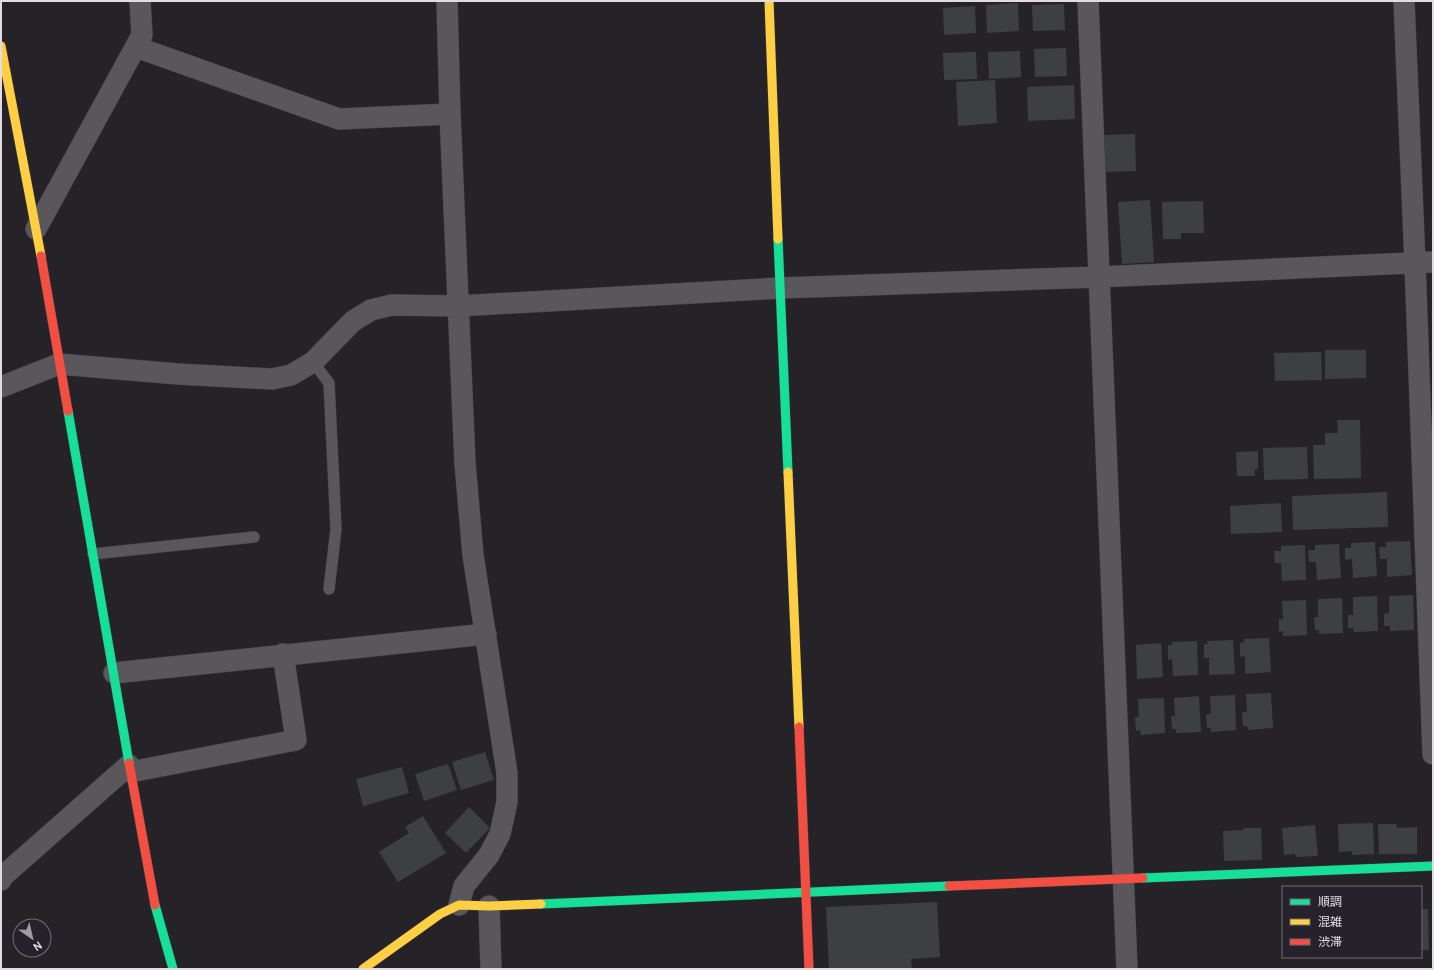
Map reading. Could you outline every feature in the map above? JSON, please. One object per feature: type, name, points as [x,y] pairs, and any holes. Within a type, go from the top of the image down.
[{"type":"street","points":[[36,229],[142,35],[140,1]]},
{"type":"street","points":[[447,1],[450,114],[465,463],[473,555],[507,772],[507,802],[500,834],[488,855],[464,886],[459,905]]},
{"type":"street","points":[[769,1],[809,969]]},
{"type":"street","points":[[1088,1],[1127,969]]},
{"type":"street","points":[[1404,1],[1424,263],[1433,754]]},
{"type":"street","points":[[1,46],[36,229],[114,673],[129,769],[154,901],[173,969]]},
{"type":"street","points":[[136,47],[339,119],[450,114]]},
{"type":"street","points":[[1,387],[59,364],[178,374],[272,379],[291,376],[313,362],[353,321],[371,310],[392,305],[458,306],[780,288],[1098,277],[1424,263]]},
{"type":"street","points":[[114,673],[283,654],[486,634]]},
{"type":"street","points":[[1,880],[3,876],[129,769],[296,740],[283,654]]},
{"type":"street","points":[[363,969],[440,914],[459,905],[489,906],[806,891],[1433,866]]},
{"type":"street","points":[[489,906],[492,969]]},
{"type":"lane","points":[[313,362],[329,383],[336,529],[329,589]]},
{"type":"lane","points":[[93,554],[254,537]]},
{"type":"building","points":[[1018,3],[1019,31],[987,33],[986,5]]},
{"type":"building","points":[[1064,4],[1065,30],[1033,31],[1032,5]]},
{"type":"building","points":[[975,6],[976,33],[944,35],[943,8]]},
{"type":"building","points":[[1066,48],[1067,76],[1035,77],[1034,49]]},
{"type":"building","points":[[1020,51],[1021,77],[989,79],[988,52]]},
{"type":"building","points":[[976,52],[977,79],[944,80],[943,53]]},
{"type":"building","points":[[995,80],[997,123],[958,126],[956,82]]},
{"type":"building","points":[[1074,85],[1075,119],[1028,121],[1027,87]]},
{"type":"building","points":[[1135,134],[1136,171],[1105,172],[1104,135]]},
{"type":"building","points":[[1150,200],[1154,262],[1122,264],[1118,202]]},
{"type":"building","points":[[1203,201],[1204,233],[1181,233],[1181,239],[1163,239],[1162,202]]},
{"type":"building","points":[[1325,350],[1366,350],[1366,378],[1325,379]]},
{"type":"building","points":[[1321,352],[1322,380],[1275,381],[1274,353]]},
{"type":"building","points":[[1337,420],[1360,420],[1361,478],[1314,479],[1313,445],[1325,445],[1325,433],[1338,433]]},
{"type":"building","points":[[1307,447],[1308,479],[1264,480],[1263,448]]},
{"type":"building","points":[[1258,451],[1258,469],[1255,469],[1255,476],[1237,476],[1236,452]]},
{"type":"building","points":[[1387,492],[1388,527],[1293,530],[1292,496]]},
{"type":"building","points":[[1281,503],[1282,532],[1231,534],[1230,506]]},
{"type":"building","points":[[1410,541],[1412,575],[1387,577],[1387,559],[1380,559],[1379,547],[1386,547],[1386,542]]},
{"type":"building","points":[[1375,542],[1377,576],[1353,578],[1352,559],[1345,560],[1345,548],[1351,548],[1351,543]]},
{"type":"building","points":[[1339,544],[1341,578],[1317,580],[1316,562],[1309,562],[1308,550],[1315,550],[1315,545]]},
{"type":"building","points":[[1305,545],[1306,580],[1282,581],[1281,563],[1275,563],[1274,551],[1281,551],[1281,546]]},
{"type":"building","points":[[1413,595],[1414,630],[1390,631],[1390,626],[1384,626],[1384,614],[1389,613],[1389,596]]},
{"type":"building","points":[[1377,596],[1378,631],[1354,632],[1353,628],[1348,628],[1348,615],[1353,615],[1353,597]]},
{"type":"building","points":[[1342,598],[1343,633],[1319,634],[1319,630],[1315,630],[1314,617],[1318,617],[1318,599]]},
{"type":"building","points":[[1306,600],[1307,635],[1283,636],[1283,631],[1279,632],[1279,619],[1283,619],[1282,601]]},
{"type":"building","points":[[1269,638],[1271,672],[1245,674],[1245,656],[1240,657],[1240,643],[1244,642],[1244,639]]},
{"type":"building","points":[[1233,640],[1235,674],[1209,675],[1209,658],[1204,658],[1204,644],[1208,644],[1207,641]]},
{"type":"building","points":[[1197,641],[1198,675],[1173,676],[1172,659],[1168,660],[1168,645],[1172,645],[1172,642]]},
{"type":"building","points":[[1161,643],[1163,677],[1137,679],[1136,645]]},
{"type":"building","points":[[1271,693],[1273,728],[1248,730],[1247,726],[1243,726],[1242,712],[1247,712],[1246,694]]},
{"type":"building","points":[[1235,695],[1236,730],[1211,732],[1211,728],[1207,728],[1206,714],[1211,714],[1210,696]]},
{"type":"building","points":[[1199,696],[1201,732],[1176,733],[1176,729],[1172,729],[1171,716],[1175,716],[1174,698]]},
{"type":"building","points":[[1164,698],[1165,733],[1141,735],[1140,730],[1136,731],[1135,717],[1139,717],[1138,699]]},
{"type":"building","points":[[485,752],[494,780],[461,790],[452,762]]},
{"type":"building","points":[[448,764],[457,790],[424,801],[415,774]]},
{"type":"building","points":[[402,767],[409,793],[363,806],[356,779]]},
{"type":"building","points":[[469,807],[490,828],[466,853],[445,833]]},
{"type":"building","points":[[423,816],[446,853],[398,882],[379,852],[409,833],[405,827]]},
{"type":"building","points":[[1373,823],[1374,854],[1352,855],[1352,851],[1339,852],[1338,824]]},
{"type":"building","points":[[1378,824],[1396,824],[1397,828],[1417,827],[1417,854],[1379,854]]},
{"type":"building","points":[[1315,825],[1318,856],[1296,857],[1295,854],[1284,855],[1282,828]]},
{"type":"building","points":[[1243,828],[1261,828],[1262,860],[1224,861],[1223,831],[1243,830]]},
{"type":"building","points":[[937,902],[940,957],[911,959],[912,969],[829,969],[826,907]]},
{"type":"building","points":[[1422,909],[1428,909],[1429,950],[1422,950]]},
{"type":"traffic: fast","points":[[778,239],[788,472]]},
{"type":"traffic: fast","points":[[68,411],[129,763]]},
{"type":"traffic: fast","points":[[1143,878],[1433,866]]},
{"type":"traffic: fast","points":[[541,904],[949,886]]},
{"type":"traffic: fast","points":[[155,905],[173,969]]},
{"type":"traffic: slow","points":[[769,1],[778,239]]},
{"type":"traffic: slow","points":[[1,46],[41,256]]},
{"type":"traffic: slow","points":[[788,472],[799,727]]},
{"type":"traffic: slow","points":[[363,969],[440,914],[459,905],[489,906],[541,904]]},
{"type":"traffic: jam","points":[[41,256],[68,411]]},
{"type":"traffic: jam","points":[[799,727],[809,969]]},
{"type":"traffic: jam","points":[[129,763],[155,905]]},
{"type":"traffic: jam","points":[[949,886],[1143,878]]}]
